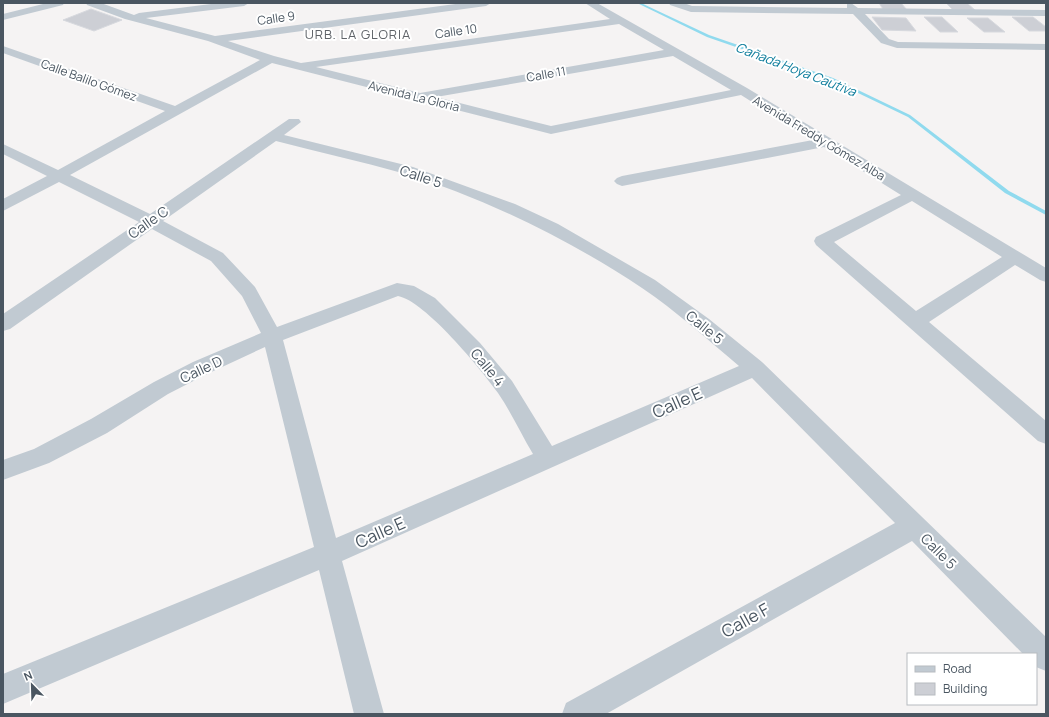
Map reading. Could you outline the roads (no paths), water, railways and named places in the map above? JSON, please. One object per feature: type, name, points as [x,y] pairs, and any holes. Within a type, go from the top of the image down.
[{"type":"street","points":[[3,17],[59,3]]},
{"type":"street","name":"Avenida La Gloria","points":[[91,3],[129,17],[212,39],[270,59],[551,130],[743,91]]},
{"type":"street","points":[[129,17],[244,3]]},
{"type":"street","name":"Calle 9","points":[[212,39],[486,3]]},
{"type":"street","name":"Avenida Freddy Gómez Alba","points":[[590,3],[743,91],[1046,276]]},
{"type":"street","points":[[674,3],[691,9],[1046,13]]},
{"type":"street","points":[[848,3],[885,40],[897,45],[1046,47]]},
{"type":"street","name":"Calle 10","points":[[296,66],[620,21]]},
{"type":"street","name":"Calle Balilo Gómez","points":[[3,49],[176,111]]},
{"type":"street","name":"Calle 11","points":[[417,96],[675,52]]},
{"type":"street","points":[[3,206],[270,59]]},
{"type":"street","name":"Calle C","points":[[3,324],[150,221],[275,137],[294,122]]},
{"type":"street","name":"Calle 5","points":[[275,137],[408,170],[502,205],[552,228],[605,257],[649,284],[702,324],[755,368],[1046,657]]},
{"type":"street","points":[[622,181],[826,142]]},
{"type":"street","points":[[3,148],[150,221],[217,257],[249,292],[272,336],[369,714]]},
{"type":"street","points":[[913,195],[822,240],[914,322],[1046,434]]},
{"type":"street","points":[[914,322],[1015,258]]},
{"type":"street","name":"Calle D","points":[[3,470],[41,456],[99,426],[161,388],[200,368],[272,336],[382,293],[397,289],[408,291]]},
{"type":"street","name":"Calle 4","points":[[408,291],[428,303],[473,348],[505,387],[548,459]]},
{"type":"street","name":"Calle E","points":[[3,688],[328,554],[755,368]]},
{"type":"street","name":"Calle F","points":[[577,714],[914,526]]},
{"type":"waterway","name":"Cañada Hoya Cautiva","points":[[639,3],[708,36],[832,79],[909,116],[1007,192],[1046,213]]},
{"type":"district","name":"URB. LA GLORIA","points":[[358,34]]}]
